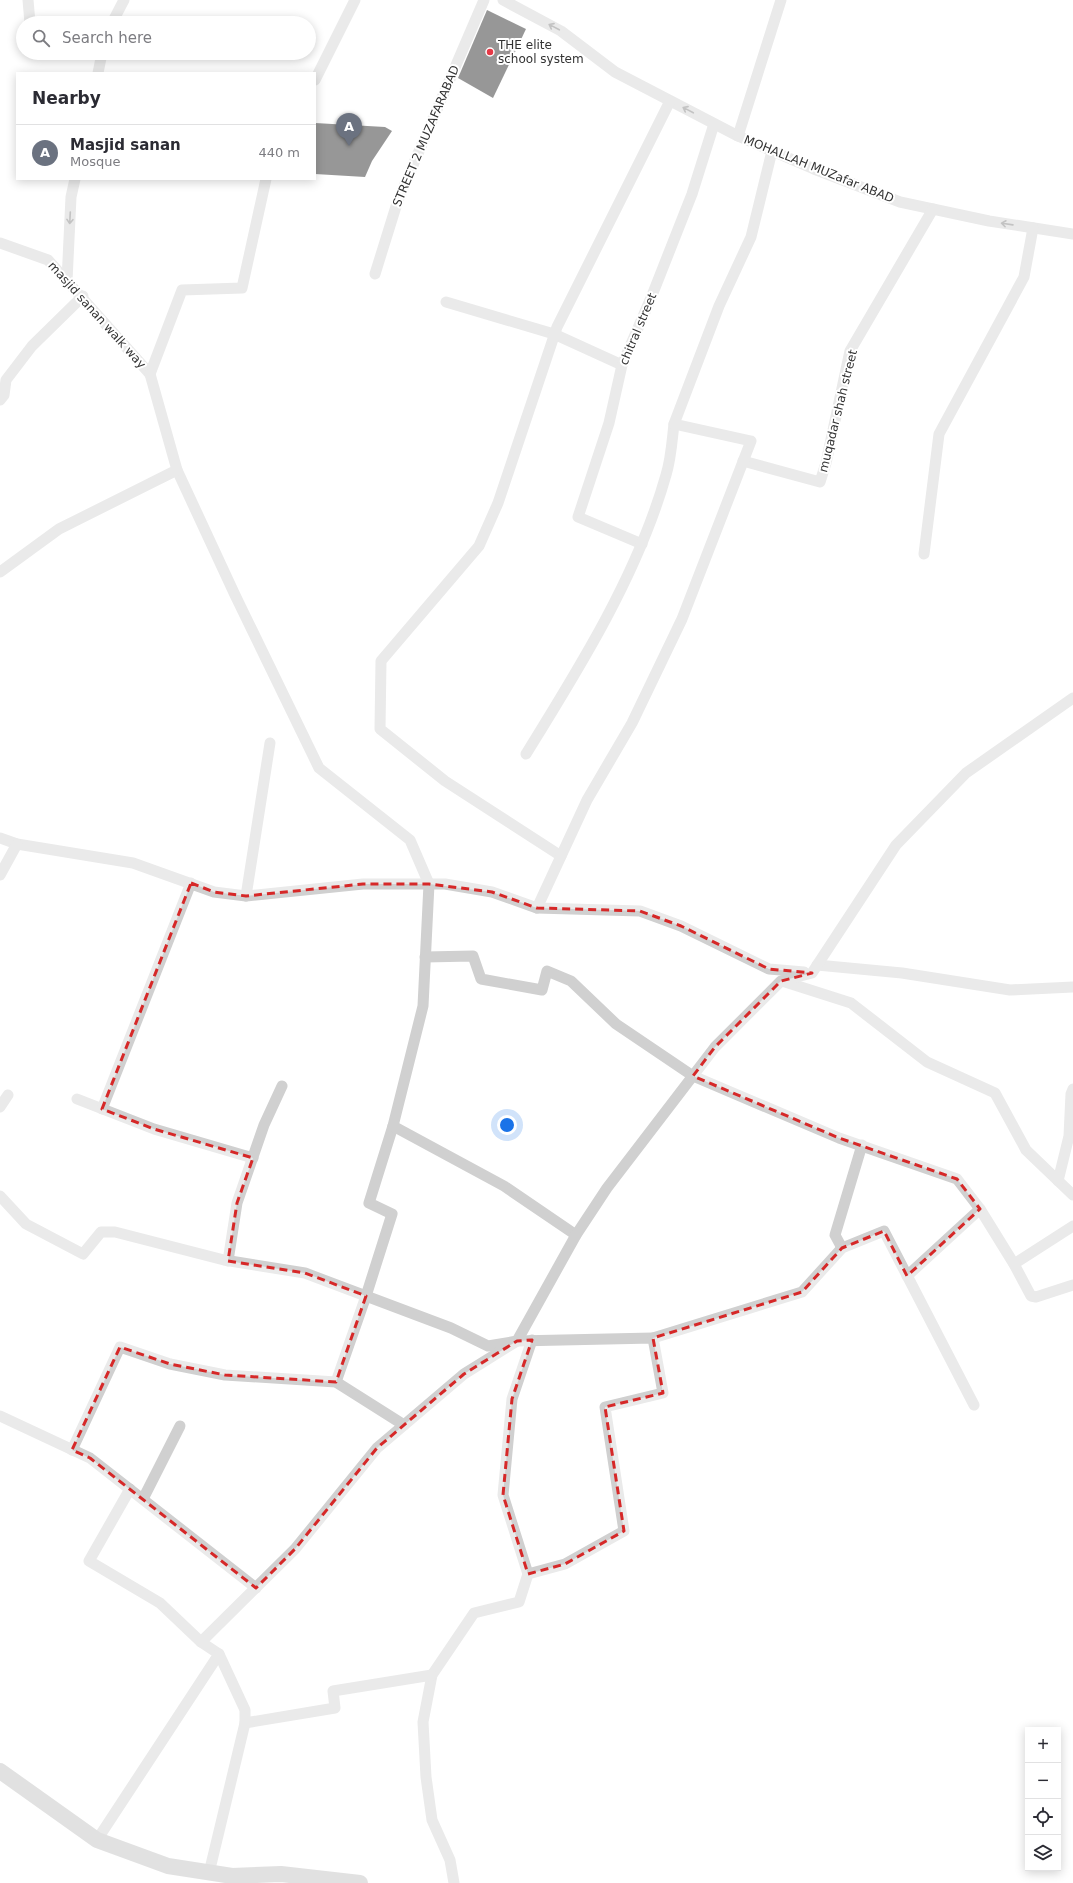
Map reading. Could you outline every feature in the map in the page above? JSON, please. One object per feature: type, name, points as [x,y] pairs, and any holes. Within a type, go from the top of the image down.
[{"type":"street","points":[[28,0],[29,16]]},
{"type":"street","points":[[116,16],[124,0]]},
{"type":"street","points":[[316,78],[355,0]]},
{"type":"street","name":"STREET 2 MUZAFARABAD","points":[[375,274],[398,200],[484,0]]},
{"type":"street","name":"MOHALLAH MUZafar ABAD","points":[[503,0],[561,31],[615,72],[738,136],[814,170],[900,202],[989,221],[1073,234]]},
{"type":"street","points":[[738,136],[781,0]]},
{"type":"street","points":[[98,72],[101,60]]},
{"type":"street","points":[[561,856],[445,781],[380,729],[381,661],[479,546],[498,503],[554,334],[670,101]]},
{"type":"street","name":"chitral street","points":[[642,544],[578,517],[610,423],[622,365],[651,298],[692,194],[714,124]]},
{"type":"street","points":[[526,754],[594,641],[648,531],[666,473],[674,424],[719,306],[751,237],[772,151]]},
{"type":"street","points":[[67,281],[72,196],[75,180]]},
{"type":"street","name":"masjid sanan walk way","points":[[0,243],[48,260],[82,296],[150,374],[182,290],[242,288],[266,180]]},
{"type":"street","name":"muqadar shah street","points":[[743,461],[820,482],[850,351],[933,209]]},
{"type":"street","points":[[924,554],[939,434],[1024,277],[1034,228]]},
{"type":"street","points":[[0,400],[4,394],[6,380],[32,346],[82,296]]},
{"type":"street","points":[[446,302],[554,334],[622,365]]},
{"type":"street","points":[[150,374],[177,470],[235,595],[319,768],[410,840],[429,884],[423,1006],[392,1126],[369,1203],[392,1214],[366,1296],[336,1382]]},
{"type":"street","points":[[537,908],[587,800],[632,723],[682,619],[751,441],[674,424]]},
{"type":"street","points":[[0,572],[59,529],[177,470]]},
{"type":"street","points":[[201,1642],[295,1549],[377,1448],[464,1374],[517,1341],[576,1235],[607,1188],[715,1047],[781,980],[815,969],[896,845],[966,773],[1073,698]]},
{"type":"street","points":[[246,896],[270,743]]},
{"type":"street","points":[[0,838],[17,844],[133,863],[214,892],[246,896],[363,884],[445,884],[492,892],[537,908],[640,911],[681,926],[769,969],[815,969],[902,973],[1010,990],[1073,987]]},
{"type":"street","points":[[0,874],[17,844]]},
{"type":"street","points":[[102,1109],[191,883]]},
{"type":"street","points":[[425,957],[473,956],[481,979],[542,990],[547,971],[571,981],[616,1024],[693,1076],[839,1138],[957,1179],[980,1209],[1014,1264],[1031,1296],[1036,1297],[1073,1285]]},
{"type":"street","points":[[781,980],[851,1004],[927,1062],[995,1093],[1026,1150],[1073,1195]]},
{"type":"street","points":[[228,1261],[237,1203],[264,1125],[282,1086]]},
{"type":"street","points":[[1058,1181],[1071,1136],[1071,1094],[1073,1089]]},
{"type":"street","points":[[0,1107],[8,1095]]},
{"type":"street","points":[[77,1099],[154,1129],[253,1158]]},
{"type":"street","points":[[392,1126],[504,1186],[576,1235]]},
{"type":"street","points":[[842,1248],[835,1235],[862,1145]]},
{"type":"street","points":[[0,1196],[26,1224],[83,1254],[101,1232],[115,1232],[228,1261],[305,1273],[451,1328],[488,1346],[532,1340],[653,1338],[802,1292],[842,1248],[884,1231],[974,1405]]},
{"type":"street","points":[[908,1276],[980,1209]]},
{"type":"street","points":[[1014,1264],[1073,1226]]},
{"type":"street","points":[[528,1574],[565,1564],[624,1531],[605,1407],[663,1393],[653,1338]]},
{"type":"street","points":[[454,1883],[450,1860],[432,1820],[426,1777],[423,1722],[432,1675],[474,1613],[519,1602],[528,1574],[503,1495],[512,1399],[532,1340]]},
{"type":"street","points":[[72,1450],[120,1347],[170,1364],[225,1375],[336,1382],[404,1425]]},
{"type":"street","points":[[0,1416],[90,1458],[256,1588]]},
{"type":"street","points":[[143,1499],[180,1426]]},
{"type":"street","points":[[130,1489],[89,1561],[160,1603],[201,1642],[220,1654],[245,1710],[245,1723],[209,1873]]},
{"type":"street","points":[[97,1840],[220,1654]]},
{"type":"street","points":[[245,1723],[335,1708],[333,1691],[432,1675]]},
{"type":"street","points":[[0,1771],[97,1840],[168,1866],[232,1876],[360,1883]]},
{"type":"highlighted area","points":[[191,883],[214,892],[246,896],[363,884],[429,884],[492,892],[537,908],[640,911],[681,926],[769,969],[812,973],[781,981],[715,1047],[693,1076],[839,1138],[957,1179],[980,1209],[907,1276],[884,1231],[842,1248],[802,1292],[653,1338],[663,1393],[605,1407],[624,1531],[565,1564],[528,1574],[503,1495],[512,1399],[532,1340],[517,1341],[464,1374],[377,1448],[295,1549],[256,1588],[90,1458],[72,1450],[120,1347],[170,1364],[225,1375],[336,1382],[366,1296],[305,1273],[228,1261],[237,1203],[253,1158],[154,1129],[102,1109]]},
{"type":"building","name":"THE elite school system","points":[[487,10],[526,29],[493,98],[458,78]]},
{"type":"building","points":[[316,123],[385,127],[392,131],[372,161],[365,177],[316,174]]},
{"type":"place","name":"THE elite school system","points":[[490,52]]},
{"type":"place","name":"Masjid sanan","points":[[349,146]]}]
